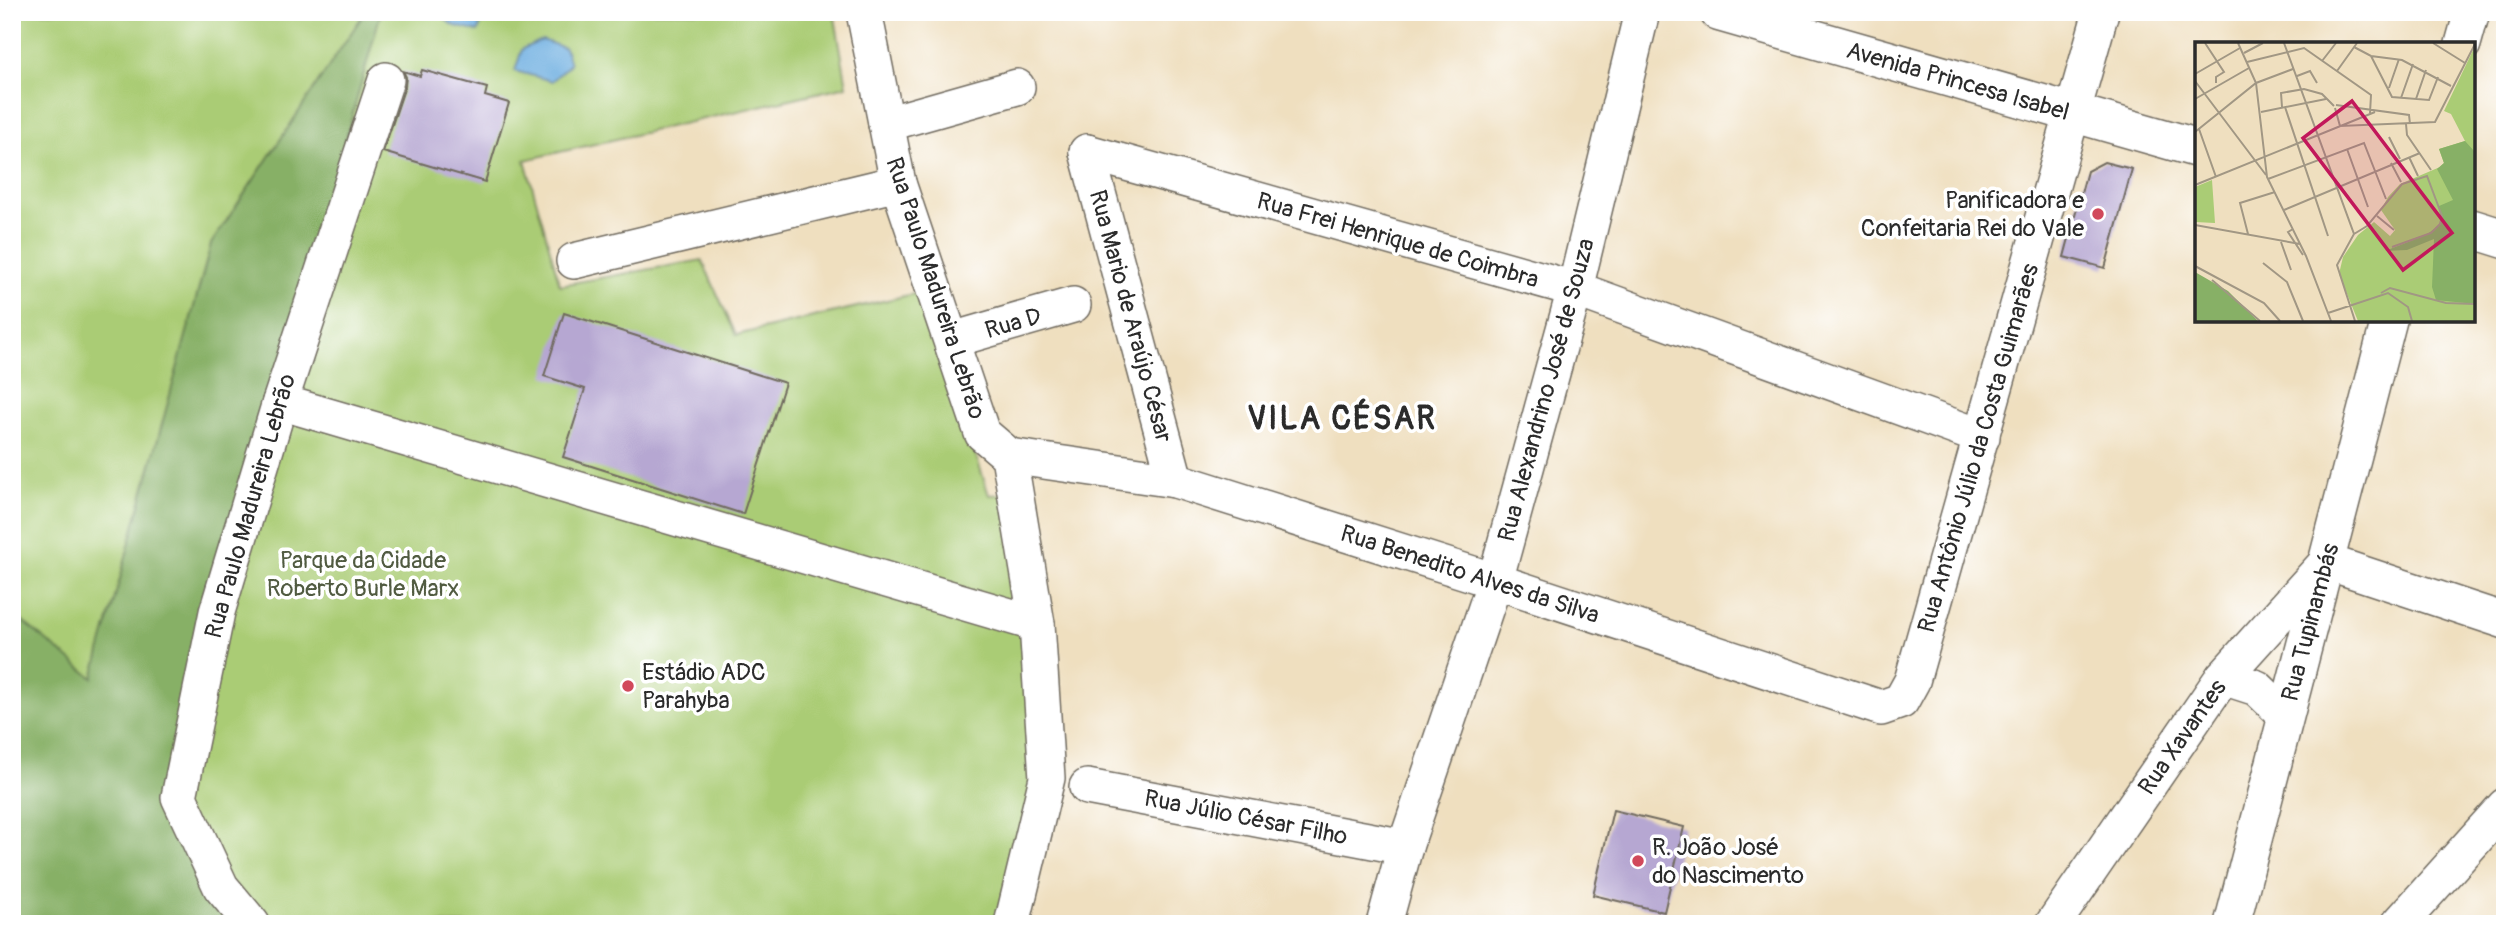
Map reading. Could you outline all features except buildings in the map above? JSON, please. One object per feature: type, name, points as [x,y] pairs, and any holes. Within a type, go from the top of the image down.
[{"type":"main road","name":"Avenida Princesa Isabel","points":[[1719,12],[2195,147]]},
{"type":"main road","points":[[2475,230],[2505,239]]},
{"type":"street","name":"Rua Paulo Madureira Lebrão","points":[[864,12],[898,183],[982,433],[1009,456]]},
{"type":"street","name":"Rua Alexandrino José de Souza","points":[[1384,924],[1405,847],[1495,581],[1574,289],[1642,12]]},
{"type":"street","name":"Rua Antônio Júlio da Costa Guimarães","points":[[1912,681],[2101,12]]},
{"type":"street","points":[[2464,42],[2472,12]]},
{"type":"street","name":"Rua Paulo Madureira Lebrão","points":[[252,924],[221,887],[179,797],[217,612],[280,402],[386,80]]},
{"type":"street","points":[[886,124],[1017,87]]},
{"type":"street","name":"Rua Frei Henrique de Coimbra","points":[[1087,152],[1574,289],[1982,437]]},
{"type":"street","name":"Rua Mario de Araújo César","points":[[1087,152],[1175,480]]},
{"type":"street","points":[[574,261],[898,183]]},
{"type":"street","name":"Rua D","points":[[952,340],[1073,305]]},
{"type":"street","name":"Rua Tupinambás","points":[[2232,924],[2388,322]]},
{"type":"street","points":[[280,402],[1037,624]]},
{"type":"street","points":[[1009,456],[1037,624],[1048,778],[1012,924]]},
{"type":"street","name":"Rua Benedito Alves da Silva","points":[[1009,456],[1175,480],[1495,581],[1881,708],[1901,701],[1912,681]]},
{"type":"street","points":[[2327,562],[2505,621]]},
{"type":"street","name":"Rua Xavantes","points":[[2053,924],[2222,677],[2327,562]]},
{"type":"street","points":[[2222,677],[2257,688],[2285,715]]},
{"type":"street","name":"Rua Júlio César Filho","points":[[1087,787],[1405,847]]},
{"type":"street","points":[[2399,924],[2505,806]]},
{"type":"green space","name":"Parque da Cidade Roberto Burle Marx","points":[[12,12],[834,12],[847,86],[525,160],[560,285],[702,260],[736,335],[922,292],[989,495],[1030,493],[1054,635],[1065,753],[1011,924],[12,924]]},
{"type":"green space","points":[[365,12],[381,12],[214,613],[178,799],[248,924],[12,924],[12,613],[93,678],[211,244]]},
{"type":"water","points":[[484,12],[478,32],[452,25],[439,13]]},
{"type":"water","points":[[542,40],[565,48],[570,64],[552,81],[515,71],[522,49]]},
{"type":"place","name":"Panificadora e Confeitaria Rei do Vale","points":[[2098,214]]},
{"type":"place","name":"Estádio ADC Parahyba","points":[[628,686]]},
{"type":"place","name":"R. João José do Nascimento","points":[[1638,861]]},
{"type":"district","name":"VILA CÉSAR","points":[[1342,418]]}]
